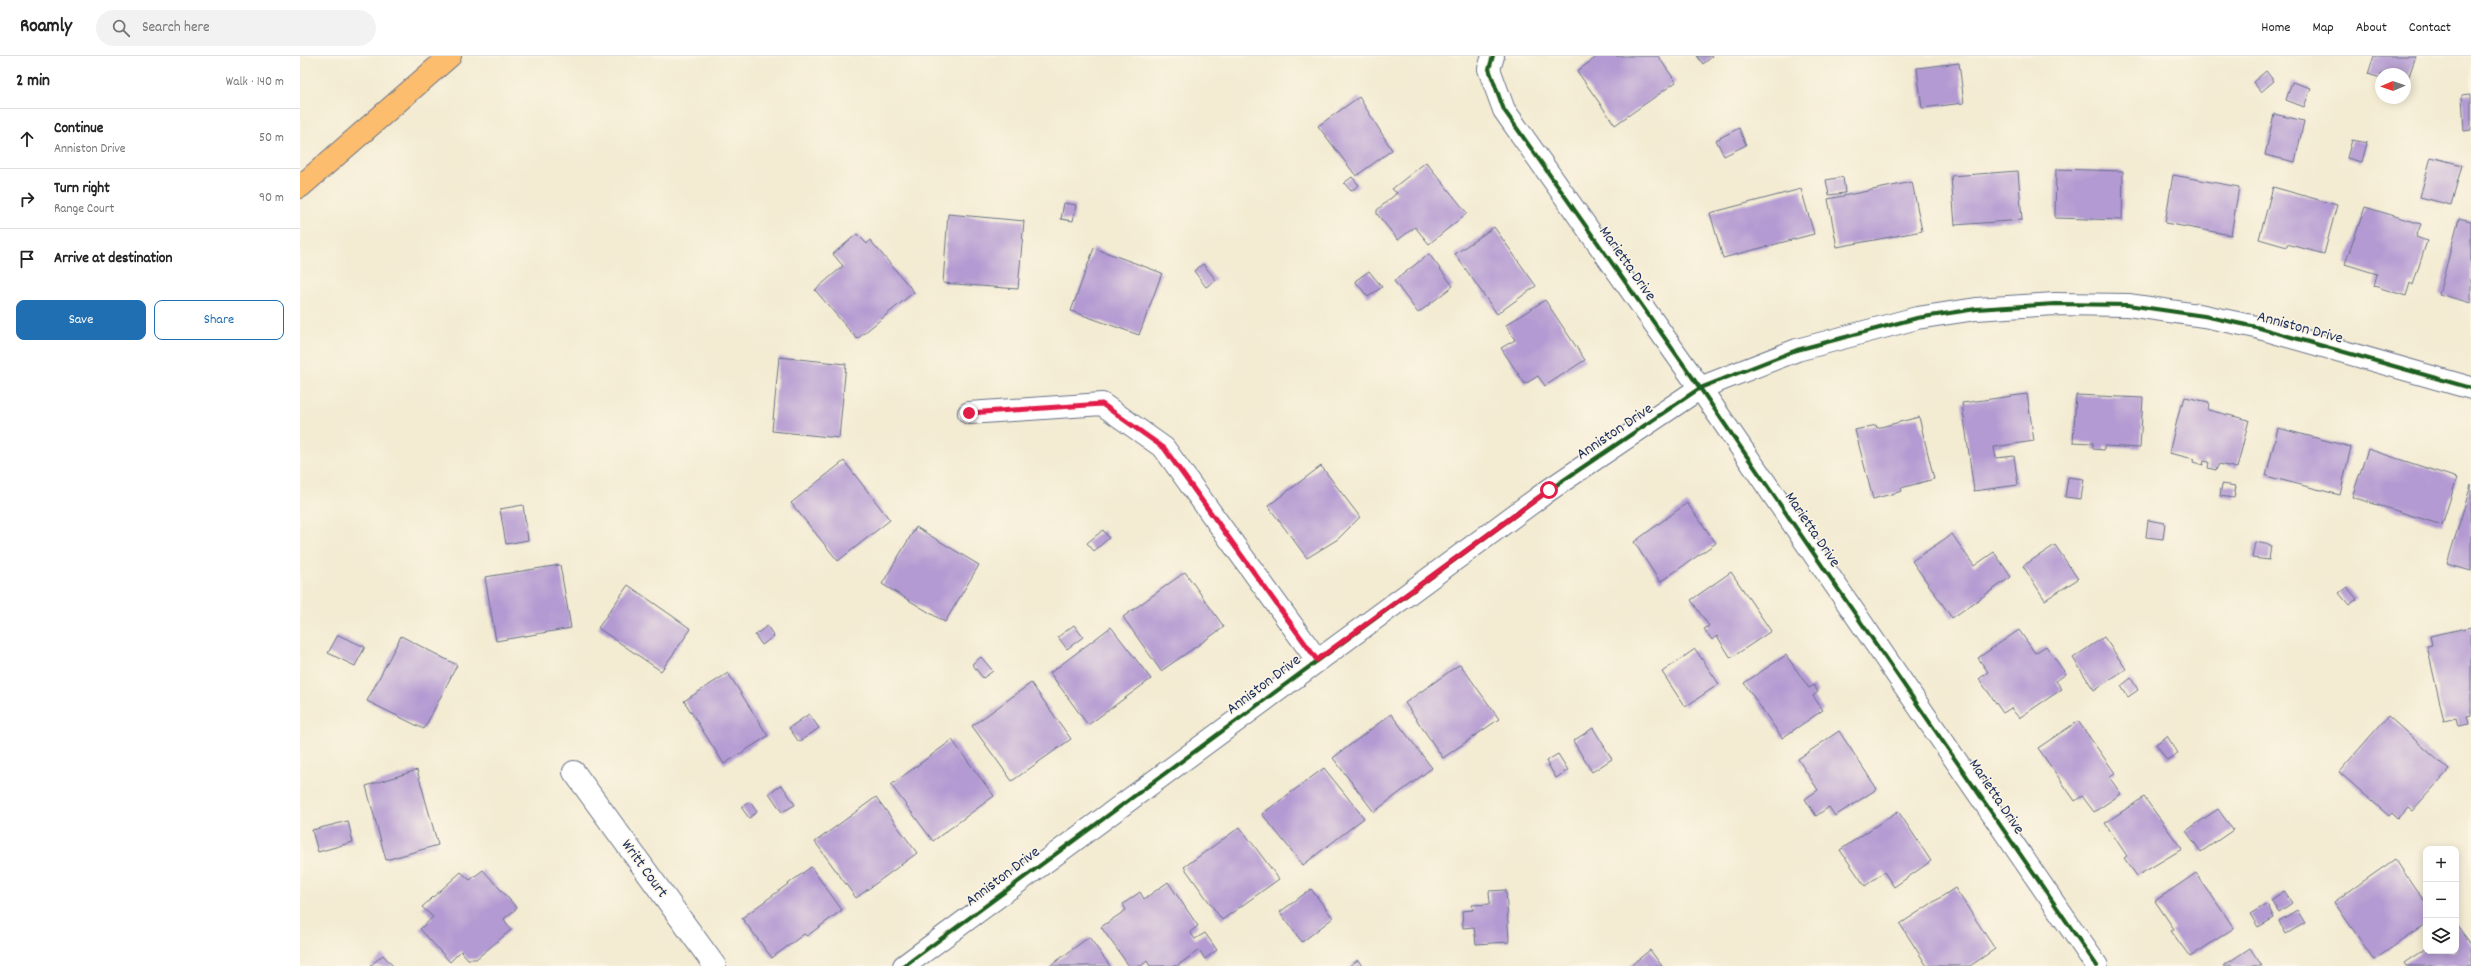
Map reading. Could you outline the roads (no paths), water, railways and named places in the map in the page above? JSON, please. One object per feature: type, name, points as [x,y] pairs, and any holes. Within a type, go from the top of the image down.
[{"type":"highway","points":[[300,187],[449,56]]},
{"type":"street","name":"Marietta Drive","points":[[1493,56],[1489,69],[1504,110],[1700,388],[2097,966]]},
{"type":"street","name":"Anniston Drive","points":[[904,966],[1549,490],[1700,388],[1797,350],[1917,318],[1976,309],[2055,304],[2128,305],[2204,316],[2256,328],[2471,388]]},
{"type":"street","points":[[969,413],[1102,404],[1164,448],[1317,660]]},
{"type":"street","name":"Writt Court","points":[[574,772],[715,966]]}]
